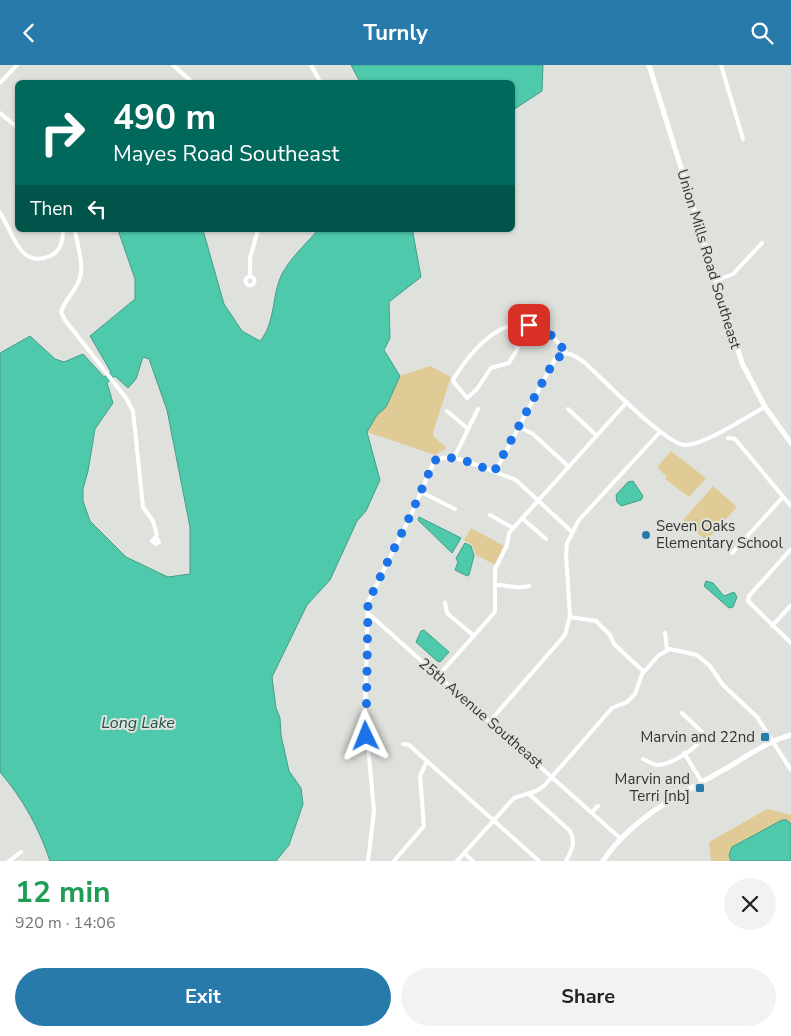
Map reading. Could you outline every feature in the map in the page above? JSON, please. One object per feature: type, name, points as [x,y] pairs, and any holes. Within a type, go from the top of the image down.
[{"type":"street","points":[[0,83],[17,65]]},
{"type":"street","points":[[173,65],[190,80]]},
{"type":"street","points":[[311,65],[319,80]]},
{"type":"street","name":"Union Mills Road Southeast","points":[[649,65],[742,363],[764,407],[791,443]]},
{"type":"street","points":[[721,65],[743,139]]},
{"type":"street","points":[[0,113],[15,126]]},
{"type":"street","points":[[0,213],[16,245],[24,256],[31,258],[49,257],[56,253],[63,241],[63,232]]},
{"type":"street","points":[[75,232],[81,275],[74,290],[64,302],[61,312],[64,320],[126,398],[133,411],[143,507],[153,521],[156,537]]},
{"type":"street","points":[[250,276],[250,258],[257,232]]},
{"type":"street","points":[[716,281],[733,274],[762,243]]},
{"type":"street","points":[[515,324],[511,339],[518,348],[509,363],[491,368],[477,389],[468,398],[453,381],[467,357],[480,344],[505,327],[515,324],[538,327],[548,332],[567,353],[585,363],[660,432],[677,444],[691,445],[725,429],[764,407]]},
{"type":"street","points":[[494,472],[555,359],[567,353]]},
{"type":"street","points":[[438,676],[495,612],[495,569],[505,548],[509,533],[628,402]]},
{"type":"street","points":[[454,458],[478,409]]},
{"type":"street","points":[[568,409],[597,436]]},
{"type":"street","points":[[447,411],[468,429]]},
{"type":"street","points":[[519,427],[533,434],[569,467]]},
{"type":"street","points":[[490,721],[559,643],[570,625],[567,543],[579,520],[660,432]]},
{"type":"street","points":[[728,437],[735,439],[791,506]]},
{"type":"street","points":[[368,861],[374,822],[364,714],[369,614],[367,610],[370,596],[421,492],[434,461],[444,457],[454,458],[516,480],[572,532]]},
{"type":"street","points":[[421,492],[455,509]]},
{"type":"street","points":[[732,553],[783,497]]},
{"type":"street","points":[[490,515],[513,528]]},
{"type":"street","points":[[522,518],[546,539]]},
{"type":"street","points":[[791,549],[749,596],[748,601],[752,608],[791,643]]},
{"type":"street","points":[[495,585],[506,584],[517,589],[529,586]]},
{"type":"street","points":[[445,603],[447,613],[474,636]]},
{"type":"street","points":[[772,626],[791,605]]},
{"type":"street","name":"25th Avenue Southeast","points":[[369,614],[621,839]]},
{"type":"street","points":[[570,617],[596,621],[610,635],[614,644],[644,671]]},
{"type":"street","points":[[665,633],[667,650]]},
{"type":"street","points":[[457,861],[514,798],[544,786],[612,708],[627,702],[635,694],[644,671],[659,655],[667,650],[690,653],[702,659],[723,685],[757,717],[791,770]]},
{"type":"street","points":[[643,759],[654,765],[665,764],[700,744],[703,737],[702,732],[682,713]]},
{"type":"street","points":[[603,861],[621,839],[644,818],[772,742],[791,735]]},
{"type":"street","points":[[403,744],[409,745],[539,861]]},
{"type":"street","points":[[684,753],[702,782]]},
{"type":"street","points":[[394,861],[424,826],[420,776],[427,761]]},
{"type":"street","points":[[528,793],[570,831],[574,839],[574,846],[566,861]]},
{"type":"street","points":[[592,812],[598,806]]},
{"type":"street","points":[[9,861],[21,852]]},
{"type":"street","points":[[464,853],[473,861]]},
{"type":"shaded area","points":[[430,366],[451,377],[433,432],[434,437],[447,448],[435,455],[367,432],[377,415],[386,407],[400,376]]},
{"type":"shaded area","points":[[671,451],[706,478],[689,497],[665,479],[667,477],[657,467]]},
{"type":"shaded area","points":[[713,486],[737,507],[706,541],[683,520]]},
{"type":"shaded area","points":[[471,528],[504,546],[495,565],[476,555],[472,545],[464,540]]},
{"type":"shaded area","points":[[767,809],[791,815],[791,861],[711,861],[709,842]]},
{"type":"water","points":[[351,65],[543,65],[542,91],[515,109],[515,80],[359,80]]},
{"type":"water","name":"Long Lake","points":[[119,232],[204,232],[224,304],[242,331],[260,341],[271,318],[278,284],[284,270],[316,232],[413,232],[421,277],[389,302],[390,338],[384,350],[400,376],[386,407],[377,415],[367,432],[380,480],[366,511],[357,521],[330,580],[307,605],[272,677],[276,708],[280,718],[281,735],[289,771],[301,788],[303,804],[289,845],[276,861],[50,861],[41,837],[29,814],[0,772],[0,353],[30,336],[55,359],[64,362],[83,354],[104,377],[111,372],[90,336],[135,299],[135,279]],"holes":[[[143,357],[149,359],[167,410],[190,527],[190,574],[168,577],[126,557],[90,521],[83,501],[83,489],[95,429],[113,403],[107,383],[115,376],[128,388],[136,379]]]},
{"type":"water","points":[[633,481],[643,496],[641,500],[621,506],[617,502],[616,495],[628,482]]},
{"type":"water","points":[[419,517],[461,538],[452,553],[418,520]]},
{"type":"water","points":[[465,543],[471,546],[474,556],[469,575],[467,576],[455,570],[458,562],[456,558]]},
{"type":"water","points":[[706,581],[713,583],[724,596],[734,592],[737,597],[733,607],[729,608],[704,586]]},
{"type":"water","points":[[424,630],[449,652],[440,662],[416,642],[421,631]]},
{"type":"water","points":[[782,820],[787,820],[791,824],[791,861],[731,861],[729,855],[732,847]]},
{"type":"place","name":"Seven Oaks Elementary School","points":[[646,535]]},
{"type":"place","name":"Marvin and 22nd","points":[[765,737]]},
{"type":"place","name":"Marvin and Terri [nb]","points":[[700,788]]},
{"type":"route","points":[[366,736],[364,714],[368,602],[425,485],[434,461],[444,457],[454,458],[494,472],[555,359],[557,356],[567,353],[548,332],[529,325]]}]
